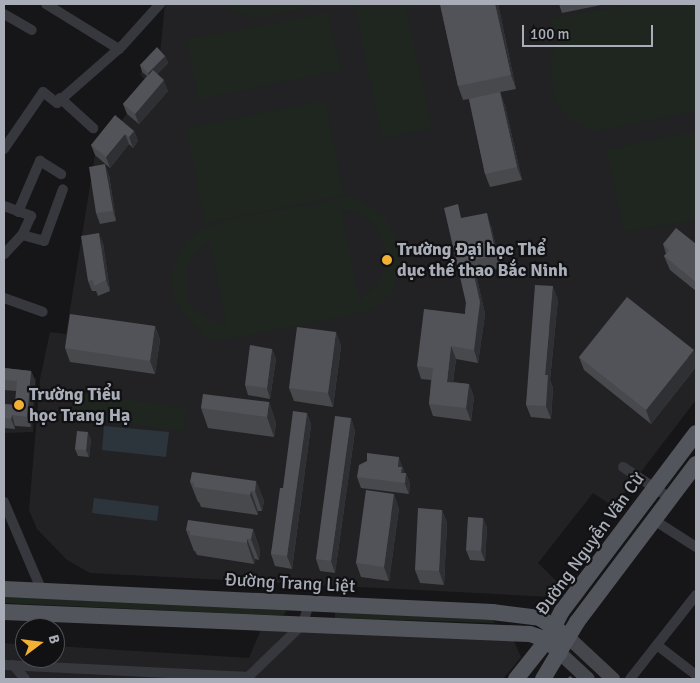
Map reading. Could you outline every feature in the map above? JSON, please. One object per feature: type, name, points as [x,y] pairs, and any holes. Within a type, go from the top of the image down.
[{"type":"main road","name":"Đường Nguyễn Văn Cừ","points":[[520,673],[547,640],[562,610],[696,433]]},
{"type":"main road","name":"Đường Nguyễn Văn Cừ","points":[[543,679],[568,637],[696,464]]},
{"type":"main road","name":"Đường Trang Liệt","points":[[4,589],[492,612],[535,617],[555,625],[568,637]]},
{"type":"main road","points":[[4,612],[530,634],[547,640],[560,653]]},
{"type":"main road","points":[[513,633],[524,641],[520,673]]},
{"type":"street","points":[[46,4],[119,48]]},
{"type":"street","points":[[4,149],[44,92],[57,103],[60,98],[119,48],[160,4]]},
{"type":"street","points":[[4,14],[32,30]]},
{"type":"street","points":[[60,98],[93,128]]},
{"type":"street","points":[[18,212],[40,161],[62,174]]},
{"type":"street","points":[[22,235],[44,241],[63,189]]},
{"type":"street","points":[[4,206],[31,216],[22,235],[4,254]]},
{"type":"street","points":[[4,298],[43,312]]},
{"type":"street","points":[[623,467],[670,498]]},
{"type":"street","points":[[4,502],[42,591]]},
{"type":"street","points":[[654,520],[696,547]]},
{"type":"street","points":[[630,679],[696,595]]},
{"type":"street","points":[[8,665],[248,678],[303,624],[308,603]]},
{"type":"street","points":[[568,637],[613,679]]},
{"type":"street","points":[[657,645],[696,675]]},
{"type":"street","points":[[560,653],[588,679]]},
{"type":"street","points":[[8,665],[25,679]]},
{"type":"shaded area","name":"Trường Đại học Thể dục thể thao Bắc Ninh","points":[[165,4],[696,4],[696,400],[614,507],[593,493],[538,563],[558,583],[552,597],[90,573],[67,560],[37,529],[29,510],[40,379],[50,332],[66,334],[95,155],[149,85],[140,74],[160,54]]},
{"type":"shaded area","points":[[225,4],[330,4],[255,18],[236,13]]},
{"type":"shaded area","points":[[367,4],[405,4],[432,128],[382,139],[355,7]]},
{"type":"shaded area","points":[[631,4],[696,4],[696,112],[594,131],[569,118],[556,103],[551,80],[550,61],[556,41],[551,19]]},
{"type":"shaded area","points":[[328,13],[341,70],[198,100],[187,39]]},
{"type":"shaded area","points":[[325,100],[344,195],[205,223],[186,128]]},
{"type":"shaded area","points":[[696,130],[696,220],[624,232],[606,150]]},
{"type":"shaded area","points":[[348,197],[362,202],[382,215],[390,226],[399,247],[401,262],[394,290],[377,307],[357,314],[219,341],[204,336],[179,309],[171,285],[173,268],[183,245],[197,232],[226,220]],"holes":[[[341,210],[354,211],[365,217],[377,228],[385,246],[386,261],[380,282],[359,300]],[[209,239],[227,326],[206,319],[191,306],[185,295],[185,265]]]},
{"type":"shaded area","name":"Trường Tiểu học Trang Hạ","points":[[4,375],[36,378],[33,432],[4,433]]},
{"type":"shaded area","points":[[79,393],[187,408],[183,431],[75,417]]},
{"type":"shaded area","points":[[104,426],[169,432],[166,457],[102,450]]},
{"type":"shaded area","points":[[94,498],[159,506],[157,521],[92,513]]},
{"type":"shaded area","points":[[4,597],[284,609],[286,612],[283,615],[267,615],[4,603]]},
{"type":"shaded area","points":[[335,612],[492,620],[495,623],[335,618]]},
{"type":"shaded area","points":[[262,627],[513,639],[521,657],[503,679],[4,679],[4,643],[15,644],[15,668],[65,668],[65,647],[249,658]]},
{"type":"building","points":[[440,4],[495,4],[511,75],[458,86]]},
{"type":"building","points":[[157,47],[165,56],[148,73],[140,65]]},
{"type":"building","points":[[153,70],[164,80],[135,114],[123,104]]},
{"type":"building","points":[[500,92],[517,167],[485,174],[469,99]]},
{"type":"building","points":[[115,115],[134,131],[129,137],[125,134],[106,157],[91,145]]},
{"type":"building","points":[[105,164],[113,211],[96,213],[89,167]]},
{"type":"building","points":[[458,204],[461,218],[487,213],[496,255],[471,261],[480,302],[474,350],[451,346],[447,382],[469,384],[466,408],[429,404],[433,368],[417,366],[424,309],[465,314],[466,303],[444,208]]},
{"type":"building","points":[[676,228],[696,244],[696,282],[664,256],[669,250],[663,244]]},
{"type":"building","points":[[99,233],[106,280],[94,286],[93,280],[88,281],[81,236]]},
{"type":"building","points":[[535,285],[553,286],[545,375],[548,375],[546,406],[526,405]]},
{"type":"building","points":[[627,297],[694,350],[646,410],[579,357]]},
{"type":"building","points":[[70,314],[155,326],[150,361],[65,348]]},
{"type":"building","points":[[297,327],[336,332],[328,393],[289,388]]},
{"type":"building","points":[[250,345],[272,349],[267,388],[245,385]]},
{"type":"building","points":[[4,368],[31,371],[27,417],[12,415],[11,419],[4,418],[4,404],[15,405],[17,381],[4,380]]},
{"type":"building","points":[[203,394],[269,402],[267,417],[201,408]]},
{"type":"building","points":[[293,411],[307,413],[287,556],[271,554],[280,488],[283,488]]},
{"type":"building","points":[[335,416],[351,418],[331,561],[316,559]]},
{"type":"building","points":[[77,431],[88,432],[86,450],[75,449]]},
{"type":"building","points":[[367,453],[399,457],[398,467],[402,467],[401,473],[406,473],[405,483],[357,477],[359,465],[367,461]]},
{"type":"building","points":[[192,472],[256,481],[255,491],[251,491],[250,495],[194,487],[194,483],[190,482]]},
{"type":"building","points":[[366,490],[394,494],[384,567],[356,563]]},
{"type":"building","points":[[418,508],[442,510],[439,571],[415,570]]},
{"type":"building","points":[[468,517],[483,518],[481,551],[466,550]]},
{"type":"building","points":[[188,520],[253,529],[251,539],[247,539],[247,543],[190,535],[190,531],[186,530]]},
{"type":"place","name":"Trường Đại học Thể dục thể thao Bắc Ninh","points":[[387,260]]},
{"type":"place","name":"Trường Tiểu học Trang Hạ","points":[[19,405]]}]
